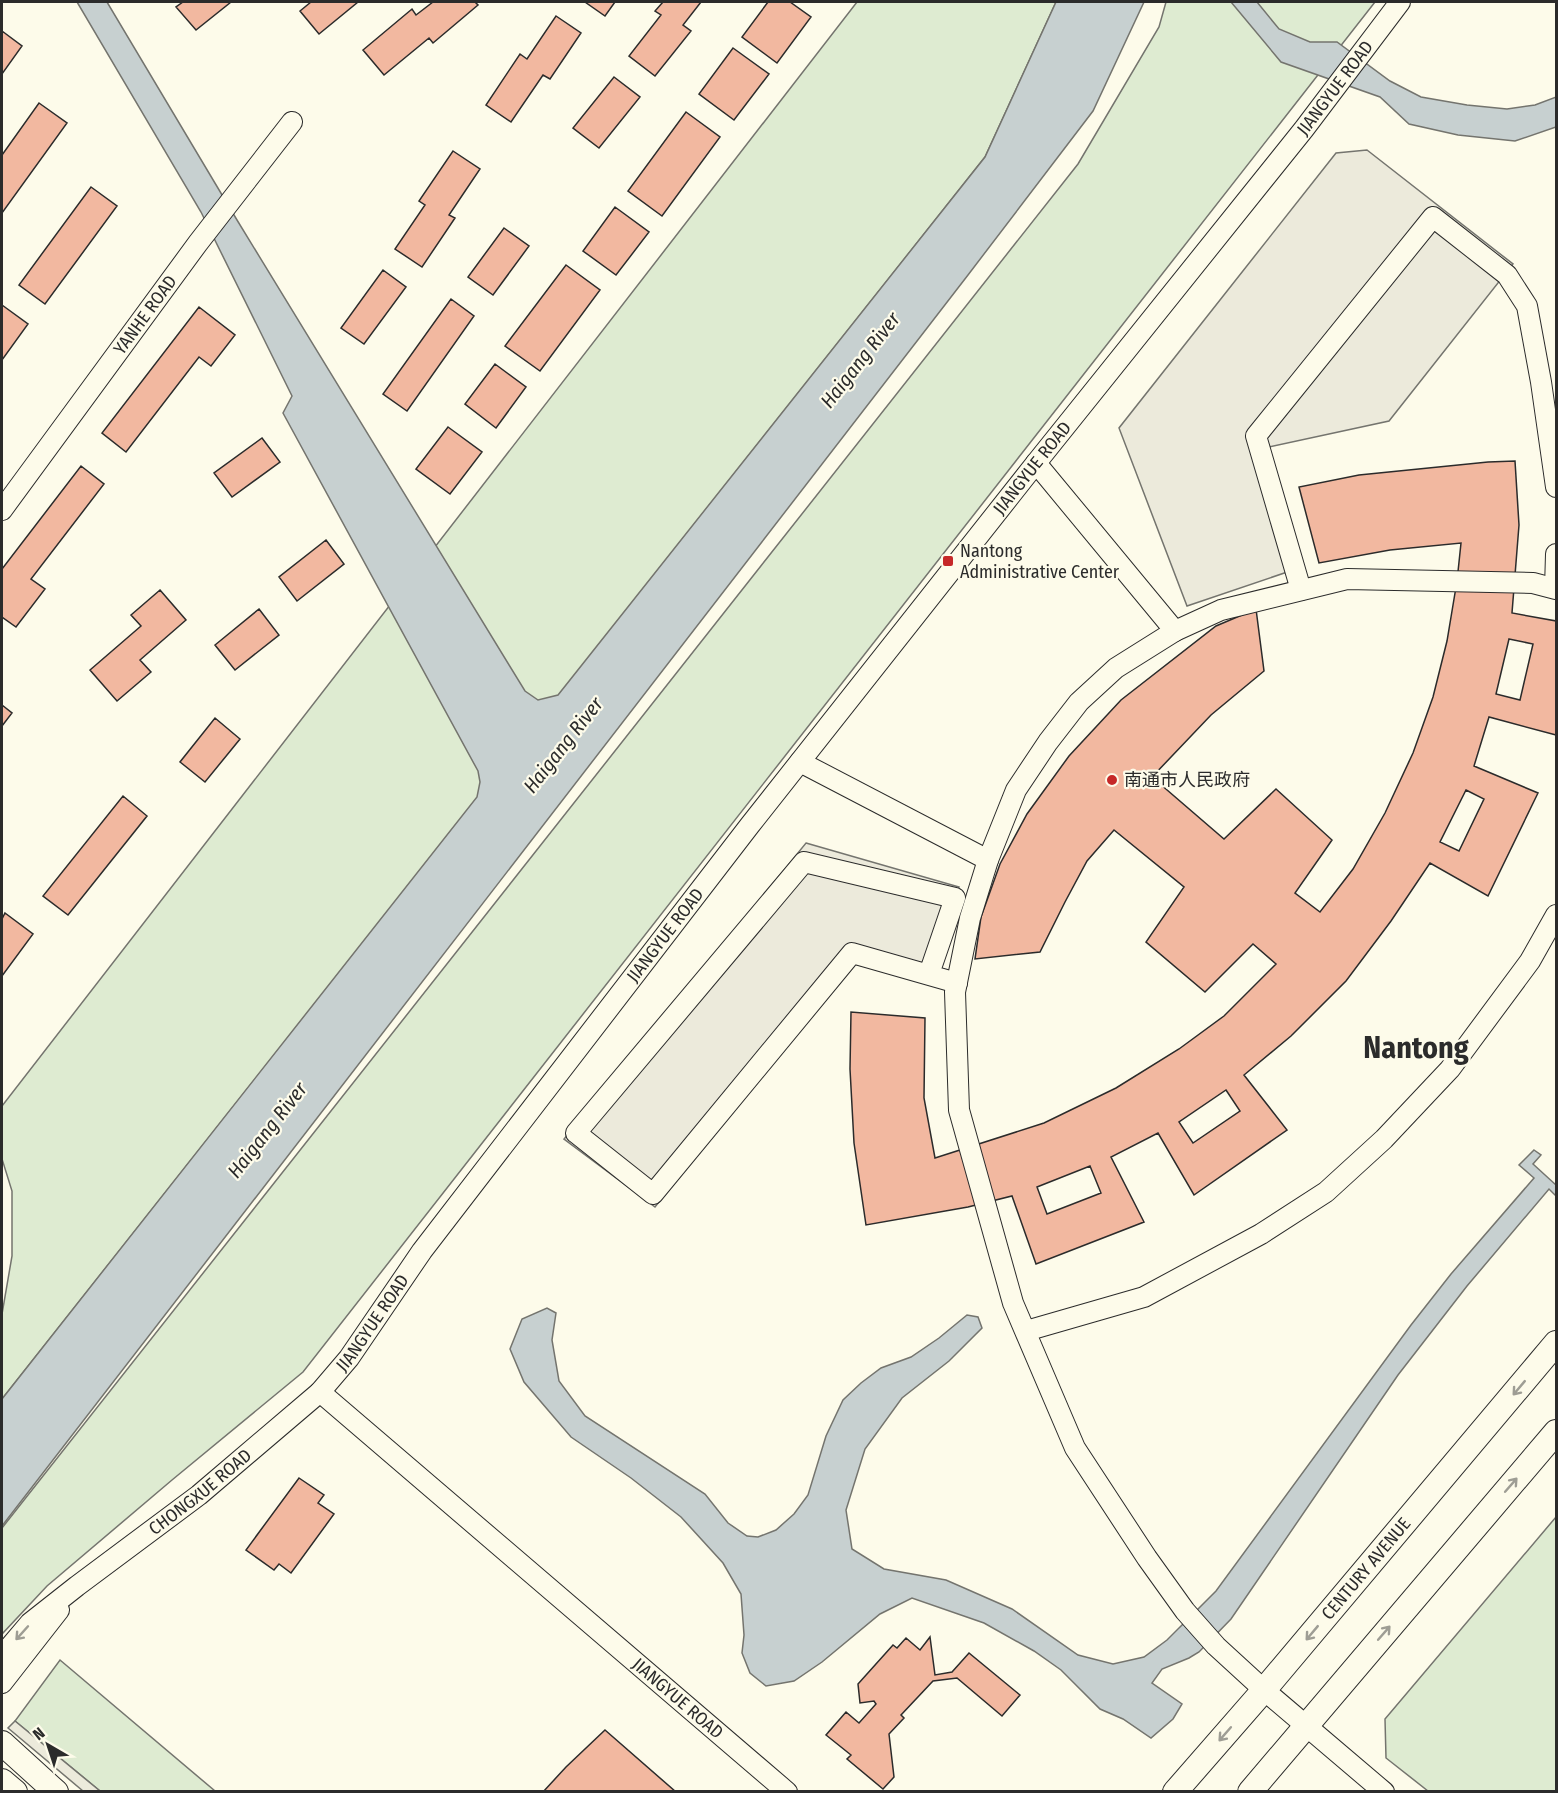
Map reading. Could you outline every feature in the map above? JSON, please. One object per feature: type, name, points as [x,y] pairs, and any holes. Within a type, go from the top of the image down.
[{"type":"main road","name":"CENTURY AVENUE","points":[[1175,1791],[1264,1690],[1557,1343]]},
{"type":"main road","points":[[1250,1791],[1557,1432]]},
{"type":"main road","points":[[5,1746],[56,1791]]},
{"type":"main road","points":[[2,1781],[15,1791]]},
{"type":"street","name":"JIANGYUE ROAD","points":[[787,1791],[320,1392],[349,1358],[422,1251],[800,762],[1296,139],[1400,2]]},
{"type":"street","name":"YANHE ROAD","points":[[2,510],[198,243],[292,123]]},
{"type":"street","points":[[1300,590],[1256,436],[1433,218],[1507,275],[1527,306],[1557,487]]},
{"type":"street","points":[[1036,463],[1175,631]]},
{"type":"street","points":[[1384,1791],[1264,1690],[1216,1646],[1185,1611],[1147,1558],[1075,1448],[1014,1303],[959,1110],[955,992],[970,918],[988,860],[1016,790],[1048,742],[1079,702],[1116,668],[1175,631],[1221,610],[1347,579],[1533,583],[1556,588],[1557,554]]},
{"type":"street","points":[[800,762],[988,860]]},
{"type":"street","points":[[929,974],[955,898],[804,862],[576,1133],[653,1194],[852,953],[957,983]]},
{"type":"street","points":[[1026,1331],[1144,1297],[1261,1234],[1326,1192],[1384,1139],[1450,1069],[1530,961],[1557,915]]},
{"type":"street","name":"CHONGXUE ROAD","points":[[2,1656],[30,1623],[199,1495],[320,1392]]},
{"type":"street","name":"CHONGXUE ROAD","points":[[2,1683],[77,1586]]},
{"type":"green space","points":[[857,2],[1056,2],[985,157],[2,1399],[2,1314],[12,1256],[12,1191],[2,1159],[2,1106]]},
{"type":"green space","points":[[1166,2],[1375,2],[303,1372],[47,1586],[2,1634],[2,1528],[1078,164],[1159,27]]},
{"type":"green space","points":[[1556,1517],[1556,1791],[1428,1791],[1386,1758],[1385,1719]]},
{"type":"green space","points":[[60,1660],[215,1791],[100,1791],[15,1721]]},
{"type":"shaded area","points":[[1367,150],[1513,264],[1389,421],[1264,448],[1302,567],[1187,606],[1119,428],[1336,153]]},
{"type":"shaded area","points":[[806,843],[959,887],[923,980],[850,963],[655,1207],[564,1139]]},
{"type":"shaded area","points":[[15,1721],[100,1791],[83,1791],[8,1728]]},
{"type":"water","name":"Haigang River","points":[[77,2],[107,2],[237,220],[525,691],[538,700],[558,695],[985,157],[1056,2],[1144,2],[1093,111],[2,1526],[2,1399],[477,797],[480,782],[478,771],[283,413],[292,396],[201,212]]},
{"type":"water","points":[[1231,2],[1257,2],[1279,29],[1310,42],[1337,42],[1390,81],[1421,97],[1507,109],[1535,105],[1556,97],[1556,127],[1515,141],[1458,135],[1409,124],[1380,97],[1281,62]]},
{"type":"water","points":[[1534,1150],[1541,1155],[1533,1164],[1556,1185],[1556,1196],[1549,1189],[1467,1286],[1398,1375],[1231,1619],[1199,1652],[1162,1669],[1152,1683],[1182,1704],[1173,1719],[1151,1738],[1123,1719],[1100,1709],[1061,1670],[1034,1651],[984,1623],[912,1598],[880,1614],[822,1662],[794,1681],[766,1686],[750,1673],[742,1653],[744,1635],[741,1594],[723,1563],[681,1517],[631,1478],[571,1437],[524,1382],[510,1349],[522,1319],[547,1308],[556,1313],[552,1340],[559,1381],[585,1416],[705,1494],[728,1523],[747,1536],[758,1537],[776,1530],[794,1514],[808,1495],[826,1436],[843,1400],[881,1368],[911,1357],[967,1315],[978,1317],[982,1328],[949,1361],[902,1398],[865,1449],[846,1510],[852,1549],[884,1569],[946,1580],[1012,1609],[1078,1655],[1113,1664],[1144,1657],[1167,1640],[1216,1591],[1411,1325],[1451,1274],[1534,1178],[1519,1165]]},
{"type":"building","points":[[183,2],[231,2],[196,30],[176,7]]},
{"type":"building","points":[[311,2],[358,2],[319,34],[300,11]]},
{"type":"building","points":[[433,2],[475,2],[478,5],[433,43],[429,38],[384,75],[363,50],[412,9],[416,15]]},
{"type":"building","points":[[585,2],[615,2],[605,16]]},
{"type":"building","points":[[663,2],[701,2],[683,25],[691,31],[655,76],[629,56],[661,15],[655,11]]},
{"type":"building","points":[[768,2],[790,2],[811,17],[777,63],[742,37]]},
{"type":"building","points":[[556,16],[581,33],[550,79],[543,75],[511,122],[486,105],[520,54],[527,59]]},
{"type":"building","points":[[2,31],[22,46],[2,74]]},
{"type":"building","points":[[733,48],[769,74],[734,120],[699,94]]},
{"type":"building","points":[[614,77],[640,97],[599,148],[573,128]]},
{"type":"building","points":[[39,103],[67,123],[2,213],[2,155]]},
{"type":"building","points":[[686,112],[720,137],[662,216],[628,191]]},
{"type":"building","points":[[453,151],[480,169],[449,215],[455,218],[422,267],[395,249],[425,205],[419,201]]},
{"type":"building","points":[[91,187],[117,206],[45,304],[19,285]]},
{"type":"building","points":[[615,207],[649,232],[616,275],[583,251]]},
{"type":"building","points":[[504,228],[529,246],[493,295],[468,277]]},
{"type":"building","points":[[566,265],[600,290],[540,371],[505,346]]},
{"type":"building","points":[[383,270],[406,287],[364,344],[341,328]]},
{"type":"building","points":[[451,299],[474,316],[407,411],[383,394]]},
{"type":"building","points":[[2,305],[28,324],[2,360]]},
{"type":"building","points":[[199,307],[235,335],[211,366],[199,357],[126,452],[102,433]]},
{"type":"building","points":[[495,364],[526,387],[496,428],[465,404]]},
{"type":"building","points":[[448,427],[482,452],[450,494],[416,469]]},
{"type":"building","points":[[262,438],[280,462],[232,497],[214,473]]},
{"type":"building","points":[[1515,461],[1519,525],[1512,613],[1556,621],[1556,735],[1489,717],[1474,766],[1538,793],[1488,896],[1430,863],[1391,921],[1346,981],[1291,1036],[1244,1075],[1287,1130],[1194,1195],[1158,1133],[1111,1157],[1144,1222],[1036,1264],[1012,1196],[968,1207],[866,1225],[854,1143],[850,1069],[851,1012],[925,1018],[924,1098],[935,1158],[1044,1123],[1116,1088],[1179,1049],[1224,1016],[1276,964],[1253,944],[1205,992],[1146,942],[1184,887],[1114,830],[1087,861],[1040,952],[975,959],[981,917],[1000,864],[1027,814],[1069,756],[1121,700],[1216,626],[1256,609],[1264,671],[1211,715],[1152,777],[1224,839],[1276,789],[1332,840],[1295,893],[1320,912],[1353,869],[1385,813],[1413,753],[1433,697],[1447,641],[1461,543],[1390,550],[1319,563],[1299,487],[1359,475]],"holes":[[[1509,639],[1533,644],[1520,700],[1496,694]],[[1466,790],[1484,799],[1459,851],[1440,842]],[[1226,1090],[1240,1111],[1193,1143],[1179,1122]],[[1090,1166],[1101,1193],[1047,1214],[1037,1187]]]},
{"type":"building","points":[[81,466],[104,484],[31,579],[45,589],[16,627],[2,617],[2,569]]},
{"type":"building","points":[[326,540],[344,564],[297,601],[279,577]]},
{"type":"building","points":[[160,590],[186,620],[140,660],[151,672],[117,701],[90,670],[141,626],[131,615]]},
{"type":"building","points":[[259,609],[279,635],[235,670],[215,645]]},
{"type":"building","points":[[2,705],[12,713],[2,726]]},
{"type":"building","points":[[215,718],[240,739],[205,782],[180,762]]},
{"type":"building","points":[[123,796],[147,816],[68,915],[43,896]]},
{"type":"building","points":[[5,913],[33,934],[2,976],[2,919]]},
{"type":"building","points":[[299,1478],[324,1495],[318,1503],[334,1514],[291,1573],[279,1564],[274,1570],[246,1550]]},
{"type":"building","points":[[930,1637],[935,1675],[952,1672],[969,1653],[1020,1695],[1002,1716],[957,1678],[933,1681],[901,1715],[904,1718],[889,1734],[894,1777],[883,1789],[847,1759],[851,1755],[826,1735],[846,1712],[859,1723],[876,1704],[874,1701],[860,1703],[858,1684],[893,1645],[897,1648],[906,1638],[920,1650]]},
{"type":"building","points":[[605,1730],[676,1792],[543,1792]]},
{"type":"place","name":"Nantong Administrative Center","points":[[948,561]]},
{"type":"place","name":"南通市人民政府","points":[[1112,780]]},
{"type":"district","name":"Nantong","points":[[1416,1048]]}]
